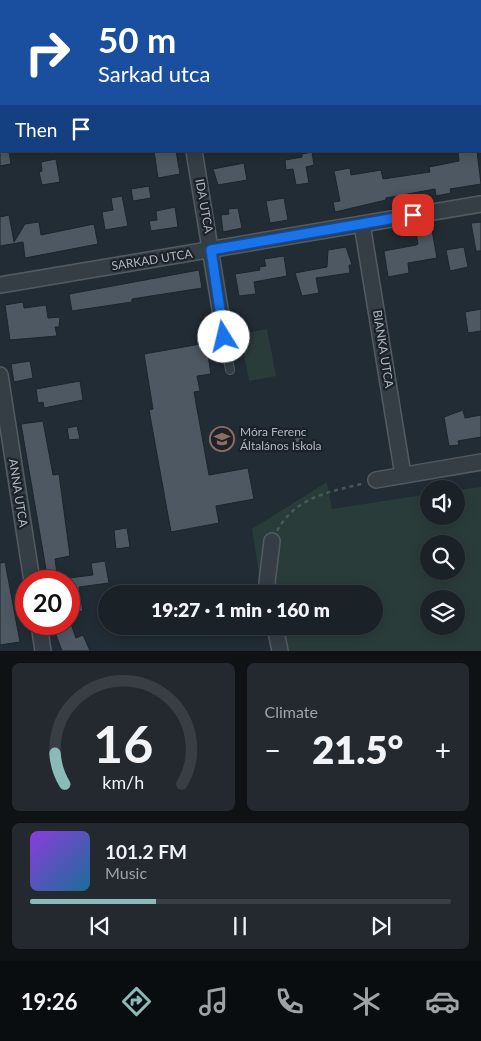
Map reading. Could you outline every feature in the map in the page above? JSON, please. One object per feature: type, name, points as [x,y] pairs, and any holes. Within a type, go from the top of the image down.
[{"type":"street","name":"IDA UTCA","points":[[194,152],[222,321]]},
{"type":"street","name":"SARKAD UTCA","points":[[0,285],[481,204]]},
{"type":"street","name":"BIANKA UTCA","points":[[362,224],[403,475]]},
{"type":"street","name":"ANNA UTCA","points":[[0,375],[30,570]]},
{"type":"street","points":[[376,480],[481,462]]},
{"type":"street","points":[[268,585],[272,541]]},
{"type":"street","points":[[41,635],[43,651]]},
{"type":"street","points":[[277,635],[280,651]]},
{"type":"lane","points":[[222,321],[230,370]]},
{"type":"path","points":[[272,541],[284,518],[310,498],[376,480]]},
{"type":"shaded area","points":[[267,329],[276,376],[249,381],[240,334]]},
{"type":"shaded area","points":[[327,482],[332,509],[420,495],[420,525],[465,525],[465,489],[481,487],[481,651],[271,651],[268,635],[383,635],[383,585],[261,585],[252,529]]},
{"type":"building","points":[[0,152],[9,152],[11,164],[0,166]]},
{"type":"building","points":[[154,152],[176,152],[180,174],[158,178]]},
{"type":"building","points":[[312,152],[314,165],[306,167],[309,183],[296,185],[293,169],[286,170],[285,160],[302,157],[302,154]]},
{"type":"building","points":[[458,152],[477,152],[481,184],[450,189],[451,193],[436,196],[435,189],[386,198],[386,200],[335,212],[333,202],[340,201],[334,171],[350,168],[351,175],[381,170],[383,179],[430,172],[429,167],[459,161]]},
{"type":"building","points":[[56,159],[60,182],[42,185],[39,172],[42,171],[41,162]]},
{"type":"building","points":[[244,163],[247,180],[218,185],[213,169]]},
{"type":"building","points":[[149,186],[151,198],[133,201],[131,189]]},
{"type":"building","points":[[122,196],[128,226],[105,230],[102,212],[113,210],[111,198]]},
{"type":"building","points":[[284,198],[288,220],[270,223],[266,201]]},
{"type":"building","points":[[175,207],[178,227],[151,231],[149,221],[157,220],[156,211]]},
{"type":"building","points":[[238,208],[242,228],[223,232],[221,215],[229,214],[228,209]]},
{"type":"building","points":[[9,215],[14,242],[25,224],[39,222],[41,235],[94,224],[98,244],[25,258],[23,242],[0,246],[0,217]]},
{"type":"building","points":[[481,222],[481,251],[476,251],[471,223]]},
{"type":"building","points":[[432,230],[437,258],[408,263],[409,273],[388,277],[384,251],[416,245],[418,244],[416,232]]},
{"type":"building","points":[[346,247],[352,265],[349,265],[350,273],[316,278],[319,293],[302,296],[295,273],[327,267],[328,250]]},
{"type":"building","points":[[464,247],[468,267],[450,271],[446,250]]},
{"type":"building","points":[[284,256],[287,276],[254,282],[256,294],[239,296],[235,274],[260,270],[259,267],[266,266],[264,259]]},
{"type":"building","points":[[199,270],[202,288],[132,299],[132,302],[72,311],[69,294]]},
{"type":"building","points":[[23,302],[24,308],[46,305],[48,318],[60,317],[59,327],[55,327],[57,336],[10,340],[5,305]]},
{"type":"building","points":[[481,309],[481,331],[468,333],[465,312]]},
{"type":"building","points":[[206,343],[211,374],[197,376],[200,391],[194,392],[209,475],[248,468],[254,499],[216,506],[219,523],[171,532],[149,410],[153,409],[144,354]]},
{"type":"building","points":[[30,361],[33,378],[14,382],[11,364]]},
{"type":"building","points":[[80,381],[83,400],[44,408],[43,402],[38,403],[36,389]]},
{"type":"building","points":[[463,410],[465,418],[481,415],[481,437],[458,441],[459,445],[449,446],[444,417]]},
{"type":"building","points":[[43,421],[53,475],[59,474],[70,556],[55,559],[56,570],[46,570],[21,424]]},
{"type":"building","points":[[77,426],[80,439],[69,440],[67,428]]},
{"type":"building","points":[[303,432],[306,451],[297,453],[294,434]]},
{"type":"building","points":[[127,528],[130,547],[116,549],[114,530]]},
{"type":"building","points":[[105,561],[109,583],[80,587],[80,577],[93,575],[91,563]]},
{"type":"building","points":[[5,562],[15,615],[15,635],[19,635],[20,642],[0,645],[0,563]]},
{"type":"building","points":[[80,593],[83,611],[80,611]]},
{"type":"building","points":[[56,635],[75,635],[76,638],[83,635],[90,651],[62,651]]},
{"type":"place","name":"Móra Ferenc Általános Iskola","points":[[222,439]]},
{"type":"route","points":[[224,337],[211,250],[413,215]]}]
